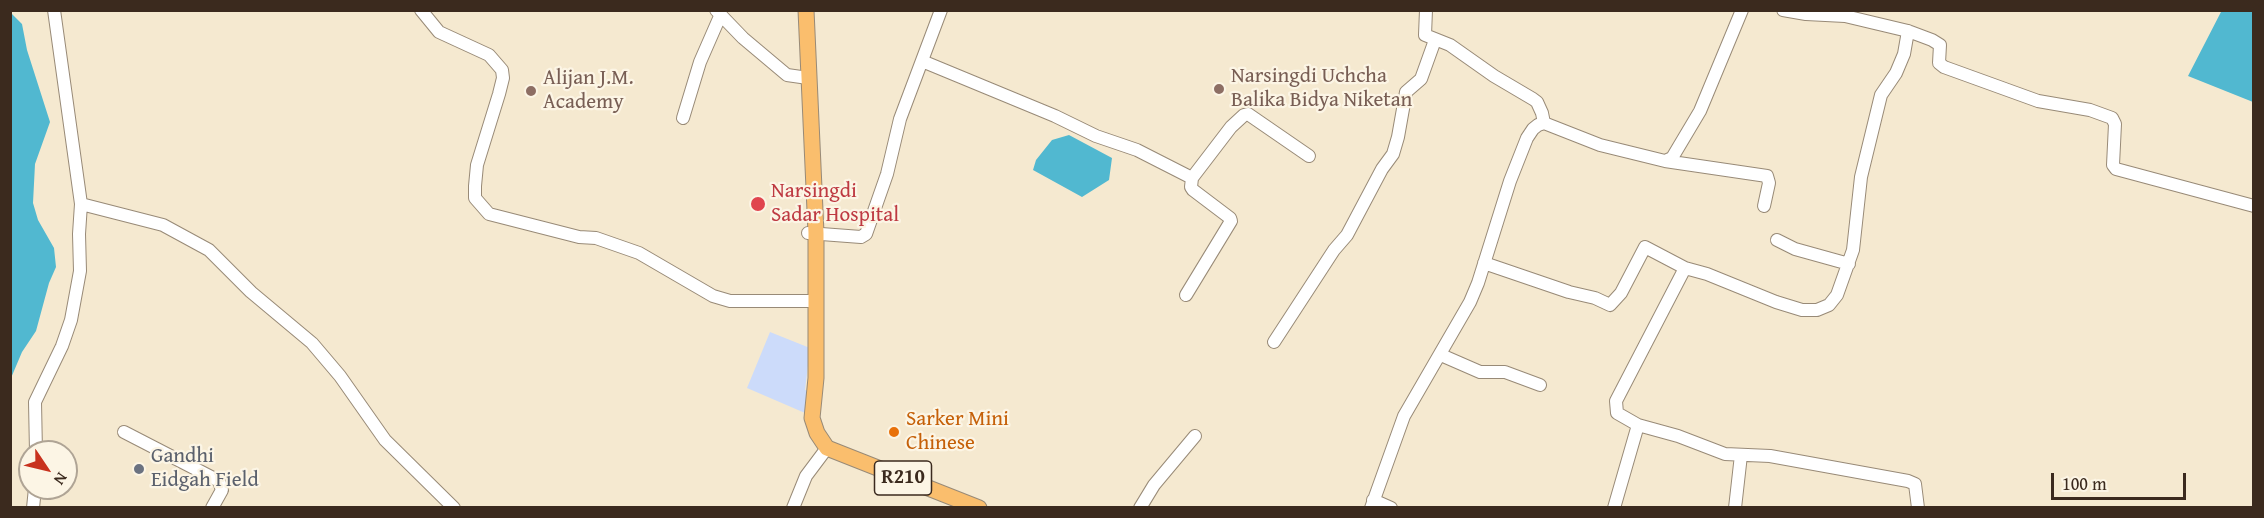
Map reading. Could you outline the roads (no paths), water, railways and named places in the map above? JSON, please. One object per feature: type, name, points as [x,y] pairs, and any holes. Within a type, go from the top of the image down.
[{"type":"main road","points":[[798,10],[812,233],[816,387],[812,418],[817,433],[827,448]]},
{"type":"main road","points":[[804,79],[806,10]]},
{"type":"main road","name":"R210","points":[[827,448],[979,507]]},
{"type":"street","points":[[36,440],[34,402],[62,346],[71,320],[80,271],[81,204],[54,10]]},
{"type":"street","points":[[421,10],[439,32],[489,55],[502,70],[503,78],[499,94],[477,165],[475,186],[475,198],[489,214],[579,237],[596,238],[628,249],[639,253],[713,296],[730,301],[812,302]]},
{"type":"street","points":[[812,233],[861,237],[866,234],[887,174],[900,119],[941,10]]},
{"type":"street","points":[[1426,10],[1425,35],[1450,45],[1494,76],[1533,99],[1537,102],[1544,123]]},
{"type":"street","points":[[1665,161],[1676,153],[1693,126],[1742,10]]},
{"type":"street","points":[[1783,10],[1845,16],[1908,31],[1940,45],[1940,63],[1952,70],[2038,101],[2090,110],[2112,118],[2115,122],[2112,165],[2116,169],[2253,206]]},
{"type":"street","points":[[684,118],[700,62],[718,12],[770,63],[787,75],[804,79]]},
{"type":"street","points":[[1484,263],[1595,298],[1610,305],[1621,293],[1645,247],[1685,268],[1707,274],[1776,302],[1802,310],[1817,310],[1829,305],[1837,295],[1849,264],[1858,216],[1861,177],[1881,95],[1896,73],[1904,54],[1908,31]]},
{"type":"street","points":[[1274,342],[1329,258],[1347,235],[1382,169],[1393,154],[1406,92],[1421,79],[1435,40]]},
{"type":"street","points":[[922,61],[1055,116],[1096,136],[1137,150],[1192,178]]},
{"type":"street","points":[[1186,295],[1231,221],[1193,190],[1192,178],[1231,128],[1248,114],[1309,156]]},
{"type":"street","points":[[1390,507],[1372,504],[1404,416],[1470,302],[1510,181],[1527,138],[1538,124],[1544,123],[1600,145],[1665,161],[1767,176],[1769,183],[1764,206]]},
{"type":"street","points":[[81,204],[163,225],[209,250],[251,292],[312,342],[340,376],[385,440],[454,507]]},
{"type":"street","points":[[1777,240],[1795,249],[1849,264]]},
{"type":"street","points":[[1685,268],[1616,401],[1617,413],[1638,425],[1725,453],[1770,456],[1908,481],[1915,484],[1918,507]]},
{"type":"street","points":[[1441,355],[1480,372],[1505,372],[1540,386]]},
{"type":"street","points":[[1614,507],[1638,425]]},
{"type":"street","points":[[124,432],[219,481],[222,490],[212,507]]},
{"type":"street","points":[[1140,507],[1154,484],[1195,436]]},
{"type":"street","points":[[793,507],[806,476],[827,448]]},
{"type":"street","points":[[1735,507],[1741,455]]},
{"type":"water","points":[[2222,10],[2253,11],[2253,102],[2188,76]]},
{"type":"water","points":[[12,11],[12,14],[22,24],[27,50],[50,122],[35,164],[33,203],[38,220],[54,248],[56,267],[49,283],[36,331],[22,352],[11,378]]},
{"type":"water","points":[[1069,135],[1112,158],[1109,180],[1082,197],[1033,170],[1036,160],[1052,140]]},
{"type":"place","name":"Narsingdi Uchcha Balika Bidya Niketan","points":[[1219,89]]},
{"type":"place","name":"Alijan J.M. Academy","points":[[531,91]]},
{"type":"place","name":"Narsingdi Sadar Hospital","points":[[758,204]]},
{"type":"place","name":"Sarker Mini Chinese","points":[[894,432]]},
{"type":"place","name":"Gandhi Eidgah Field","points":[[139,469]]}]
